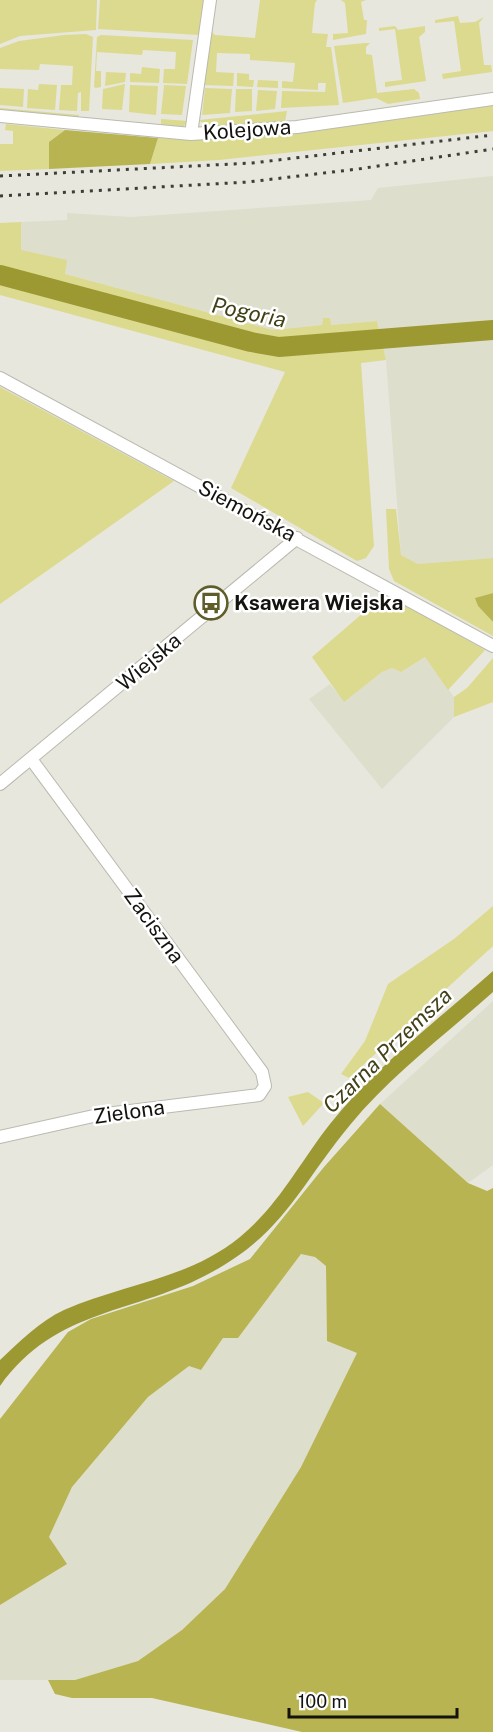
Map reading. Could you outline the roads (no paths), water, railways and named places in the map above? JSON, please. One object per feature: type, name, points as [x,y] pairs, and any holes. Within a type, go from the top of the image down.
[{"type":"street","points":[[191,134],[210,0]]},
{"type":"street","name":"Kolejowa","points":[[0,117],[191,134],[297,127],[493,99]]},
{"type":"street","name":"Siemońska","points":[[0,378],[493,646]]},
{"type":"street","name":"Wiejska","points":[[0,784],[297,538]]},
{"type":"street","name":"Zaciszna","points":[[31,759],[262,1072],[265,1086],[259,1095]]},
{"type":"street","name":"Zielona","points":[[0,1137],[98,1115],[259,1095]]},
{"type":"waterway","name":"Pogoria","points":[[0,275],[251,342],[279,347],[493,330]]},
{"type":"railway","points":[[0,176],[252,163],[493,135]]},
{"type":"railway","points":[[0,196],[248,182],[358,169],[493,149]]},
{"type":"place","name":"Ksawera Wiejska","points":[[211,603]]},
{"type":"water label","name":"Czarna Przemsza","points":[[387,1050]]}]
